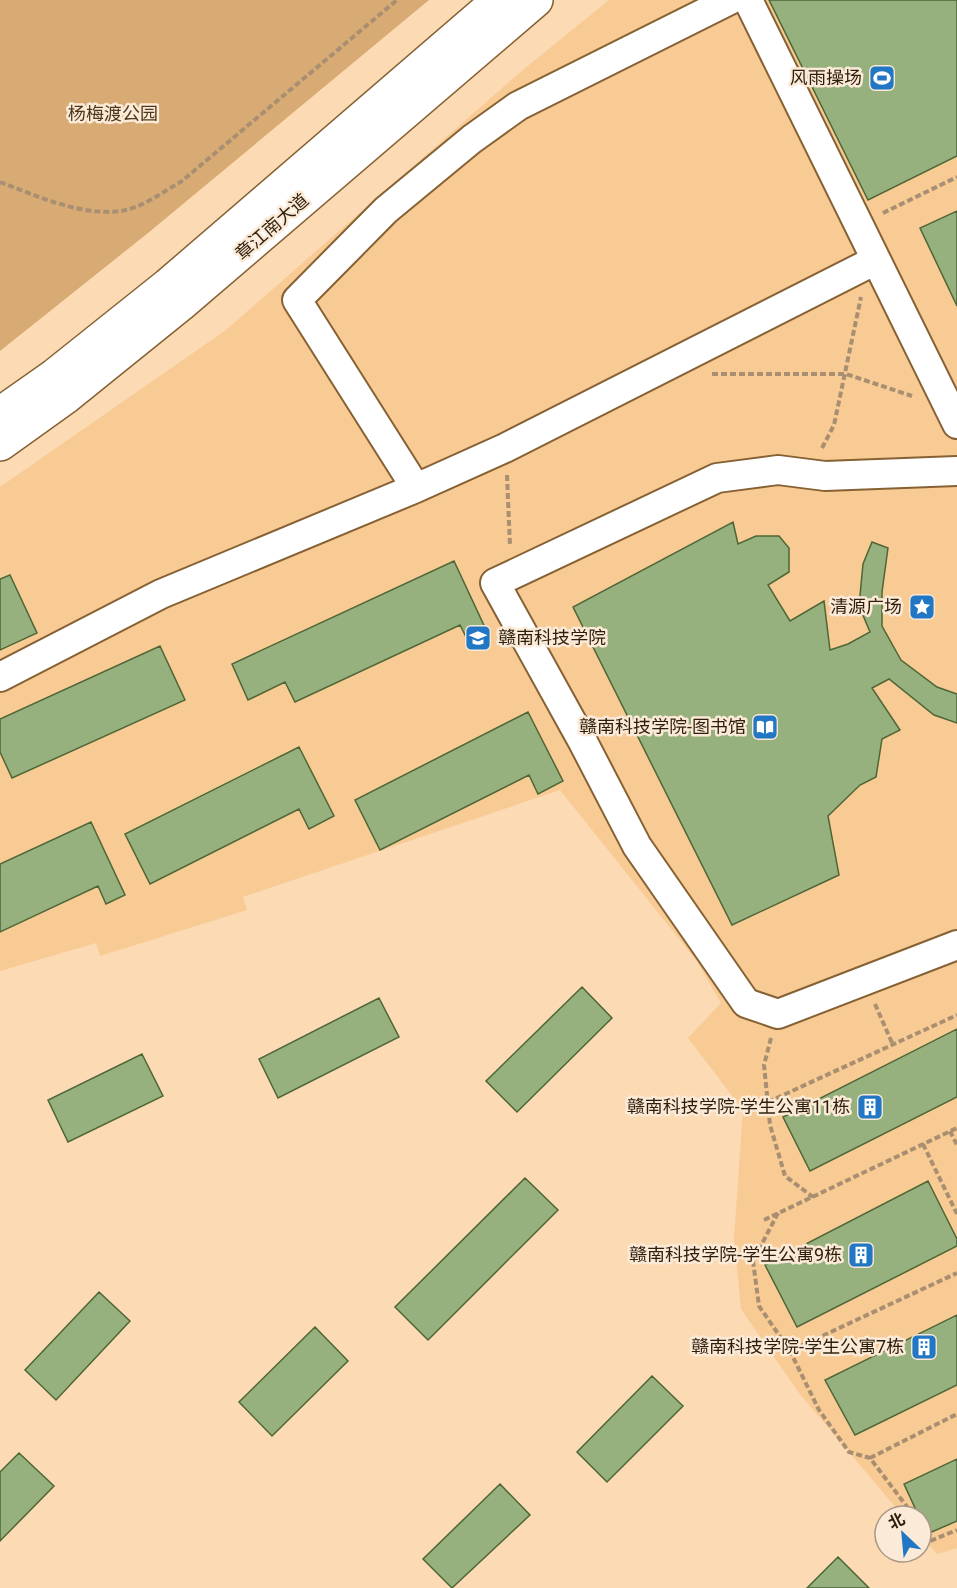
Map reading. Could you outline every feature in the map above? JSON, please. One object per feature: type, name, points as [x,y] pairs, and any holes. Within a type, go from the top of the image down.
[{"type":"main road","name":"章江南大道","points":[[0,414],[54,376],[168,285],[499,0]]},
{"type":"main road","name":"章江南大道","points":[[0,444],[67,396],[181,304],[536,0]]},
{"type":"street","points":[[416,488],[297,300],[386,210],[472,139],[509,113],[748,1],[957,424]]},
{"type":"street","points":[[0,677],[161,594],[506,448],[876,260]]},
{"type":"street","points":[[957,471],[825,476],[778,470],[717,478],[495,583],[583,741],[637,846],[746,1003],[778,1014],[957,945]]},
{"type":"path","points":[[0,182],[42,198],[88,210],[122,211],[155,197],[182,181],[215,150],[397,0]]},
{"type":"path","points":[[858,226],[957,177]]},
{"type":"path","points":[[834,425],[861,299]]},
{"type":"path","points":[[703,374],[846,374],[912,396]]},
{"type":"path","points":[[506,448],[512,576]]},
{"type":"path","points":[[864,979],[893,1045]]},
{"type":"path","points":[[778,1014],[764,1065],[770,1125],[785,1176],[813,1197]]},
{"type":"path","points":[[768,1102],[957,1015]]},
{"type":"path","points":[[764,1220],[957,1128]]},
{"type":"path","points":[[950,1131],[957,1145]]},
{"type":"path","points":[[923,1144],[955,1205],[957,1214]]},
{"type":"path","points":[[778,1213],[753,1261],[759,1306],[790,1351],[819,1410],[849,1452],[870,1458],[905,1504]]},
{"type":"path","points":[[790,1351],[957,1273]]},
{"type":"path","points":[[870,1458],[957,1414]]},
{"type":"path","points":[[933,1540],[957,1530]]},
{"type":"shaded area","name":"赣南科技学院","points":[[609,0],[957,0],[957,1548],[937,1554],[933,1550],[933,1504],[893,1504],[799,1393],[741,1309],[734,1238],[743,1110],[688,1038],[721,1003],[696,960],[560,790],[243,897],[247,910],[100,956],[96,943],[0,971],[0,487],[226,330],[524,69]]},
{"type":"green space","name":"杨梅渡公园","points":[[0,0],[429,0],[148,233],[0,351]]},
{"type":"building","name":"风雨操场","points":[[769,0],[957,0],[957,156],[868,200]]},
{"type":"building","points":[[957,211],[957,306],[920,228]]},
{"type":"building","name":"赣南科技学院-图书馆","points":[[733,522],[738,544],[756,536],[779,536],[789,548],[789,572],[768,585],[790,621],[824,601],[830,650],[848,644],[870,632],[859,606],[863,564],[872,542],[888,548],[882,592],[882,626],[901,660],[937,687],[957,694],[957,723],[934,715],[889,679],[872,688],[900,730],[882,739],[876,777],[860,785],[828,816],[839,875],[732,925],[573,607]]},
{"type":"building","points":[[454,561],[488,634],[469,643],[460,625],[295,702],[285,682],[248,700],[232,664]]},
{"type":"building","points":[[10,575],[37,633],[0,650],[0,579]]},
{"type":"building","points":[[160,646],[185,700],[12,778],[0,752],[0,719]]},
{"type":"building","points":[[528,712],[563,781],[538,794],[529,775],[380,850],[355,800]]},
{"type":"building","points":[[299,747],[334,816],[309,829],[299,809],[150,884],[125,834]]},
{"type":"building","points":[[91,822],[125,895],[106,904],[98,886],[0,932],[0,864]]},
{"type":"building","points":[[582,987],[612,1018],[517,1112],[486,1081]]},
{"type":"building","points":[[379,998],[399,1037],[278,1098],[259,1059]]},
{"type":"building","name":"赣南科技学院-学生公寓11栋","points":[[957,1029],[957,1097],[810,1171],[783,1117]]},
{"type":"building","points":[[142,1054],[163,1096],[68,1142],[48,1100]]},
{"type":"building","points":[[525,1178],[558,1210],[428,1340],[395,1307]]},
{"type":"building","name":"赣南科技学院-学生公寓9栋","points":[[928,1181],[957,1239],[957,1246],[797,1327],[765,1265]]},
{"type":"building","points":[[99,1292],[130,1321],[56,1400],[25,1370]]},
{"type":"building","name":"赣南科技学院-学生公寓7栋","points":[[957,1315],[957,1385],[855,1435],[825,1380]]},
{"type":"building","points":[[315,1327],[348,1361],[272,1436],[239,1402]]},
{"type":"building","points":[[652,1376],[683,1406],[607,1482],[577,1452]]},
{"type":"building","points":[[19,1453],[54,1486],[0,1541],[0,1472]]},
{"type":"building","points":[[957,1459],[957,1521],[933,1531],[933,1504],[913,1504],[904,1484]]},
{"type":"building","points":[[500,1484],[530,1515],[452,1588],[423,1559]]},
{"type":"building","points":[[838,1557],[869,1588],[807,1588]]},
{"type":"place","name":"风雨操场","points":[[882,78]]},
{"type":"place","name":"清源广场","points":[[922,607]]},
{"type":"place","name":"赣南科技学院","points":[[478,638]]},
{"type":"place","name":"赣南科技学院-图书馆","points":[[765,727]]},
{"type":"place","name":"赣南科技学院-学生公寓11栋","points":[[870,1107]]},
{"type":"place","name":"赣南科技学院-学生公寓9栋","points":[[861,1255]]},
{"type":"place","name":"赣南科技学院-学生公寓7栋","points":[[924,1347]]}]
